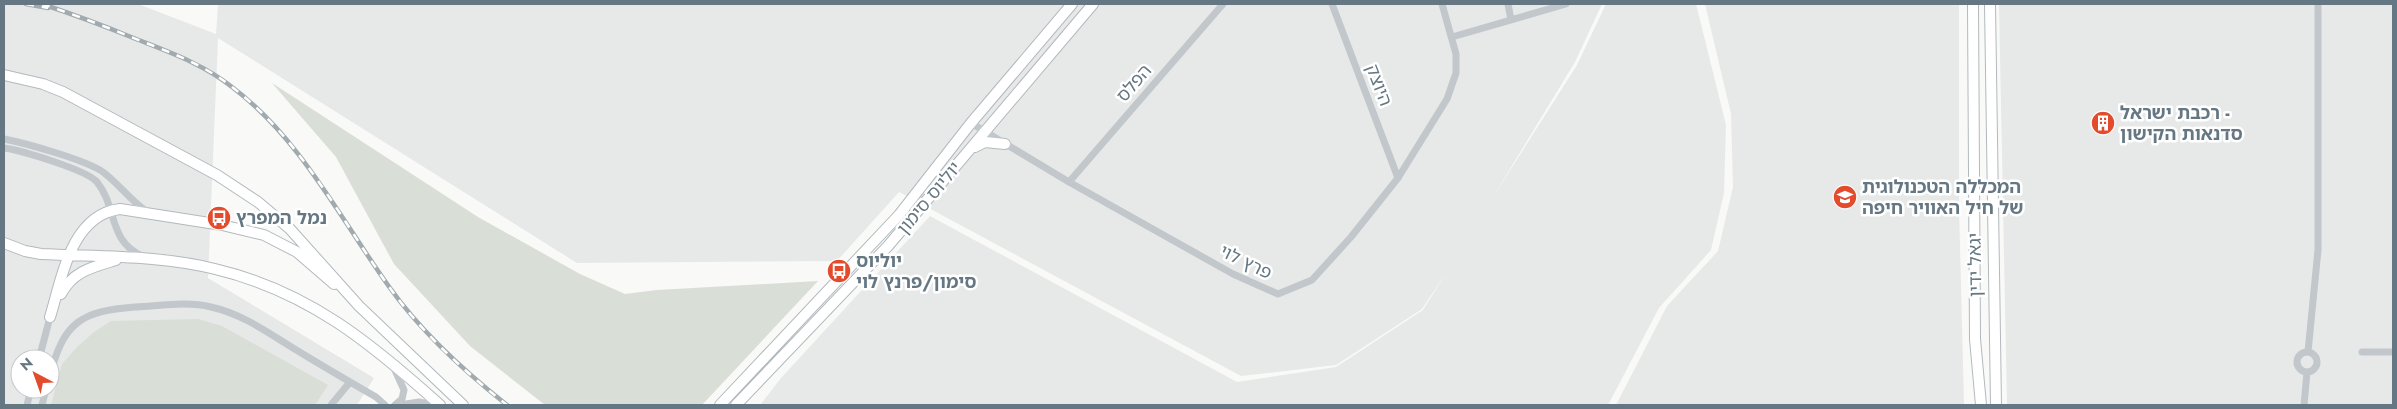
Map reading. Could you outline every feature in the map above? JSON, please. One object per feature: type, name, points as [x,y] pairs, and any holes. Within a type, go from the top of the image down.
[{"type":"street","name":"יוליוס סימון","points":[[720,405],[899,215],[971,123],[1072,4]]},
{"type":"street","name":"יוליוס סימון","points":[[736,405],[877,258],[1092,4]]},
{"type":"street","name":"הפלס","points":[[1069,182],[1223,4]]},
{"type":"street","name":"היוצק","points":[[1332,4],[1398,178]]},
{"type":"street","name":"פרץ לוי","points":[[971,123],[1069,182],[1233,274],[1278,294],[1312,280],[1351,236],[1398,178],[1447,99],[1456,73],[1456,54],[1442,4]]},
{"type":"street","points":[[1508,4],[1511,20]]},
{"type":"street","points":[[1452,37],[1566,4]]},
{"type":"street","name":"יגאל ידין","points":[[1973,4],[1975,339],[1981,405]]},
{"type":"street","name":"יגאל ידין","points":[[1990,4],[1996,405]]},
{"type":"street","points":[[2308,352],[2318,250],[2318,4]]},
{"type":"street","points":[[4,75],[43,84],[63,92],[233,185],[258,202],[290,229],[359,306]]},
{"type":"street","points":[[997,117],[994,130],[1005,144]]},
{"type":"street","points":[[4,140],[94,167],[146,212]]},
{"type":"street","points":[[968,152],[985,142],[1005,144]]},
{"type":"street","points":[[4,148],[92,176],[102,189],[122,242],[129,249],[152,260]]},
{"type":"street","points":[[42,349],[69,255],[86,226],[110,210],[146,212],[250,230],[274,238],[297,252],[359,306],[463,405]]},
{"type":"street","points":[[4,243],[25,251],[152,260],[214,268],[264,283],[347,327],[440,405]]},
{"type":"street","points":[[50,317],[67,283],[74,276],[123,258]]},
{"type":"street","points":[[58,349],[63,338],[76,324],[92,313],[122,308],[180,304],[209,306],[231,313],[261,328],[376,397],[385,405]]},
{"type":"street","points":[[2308,352],[2314,354],[2318,361],[2315,368],[2307,372],[2301,370],[2297,363],[2301,354],[2308,352]]},
{"type":"street","points":[[2362,352],[2393,352]]},
{"type":"street","points":[[392,363],[404,390],[402,399],[395,405]]},
{"type":"street","points":[[2304,405],[2307,372]]},
{"type":"street","points":[[331,405],[350,382]]},
{"type":"street","points":[[400,405],[419,402],[433,405]]},
{"type":"shaded area","points":[[4,4],[138,4],[216,34],[218,4],[1602,4],[1575,62],[1493,197],[1577,65],[1606,4],[1696,4],[1726,125],[1724,193],[1711,250],[1659,308],[1608,405],[760,405],[781,378],[930,216],[1237,382],[1336,367],[1423,310],[1446,273],[1422,309],[1336,365],[1241,376],[899,192],[837,261],[577,263],[218,38],[208,278],[374,378],[357,405],[4,405]]},
{"type":"shaded area","name":"המכללה הטכנולוגית של חיל האוויר חיפה","points":[[1705,4],[1959,4],[1959,206],[1964,405],[1616,405],[1667,306],[1718,251],[1733,187],[1731,114]]},
{"type":"shaded area","points":[[1999,4],[2393,4],[2393,405],[2007,405]]},
{"type":"shaded area","points":[[272,83],[478,217],[580,274],[625,294],[657,290],[818,281],[702,405],[545,405],[470,346],[394,264],[336,157]]},
{"type":"shaded area","points":[[198,319],[222,326],[328,385],[315,405],[51,405],[53,399],[60,399],[60,371],[62,364],[94,332],[111,321]]},
{"type":"railway","points":[[26,4],[48,8]]},
{"type":"railway","points":[[42,4],[109,28],[196,64],[232,87],[257,108],[299,156],[402,305],[460,365],[507,405]]},
{"type":"place","name":"רכבת ישראל - סדנאות הקישון","points":[[2103,123]]},
{"type":"place","name":"המכללה הטכנולוגית של חיל האוויר חיפה","points":[[1845,197]]},
{"type":"place","name":"נמל המפרץ","points":[[219,218]]},
{"type":"place","name":"יוליוס סימון/פרנץ לוי","points":[[839,271]]}]
